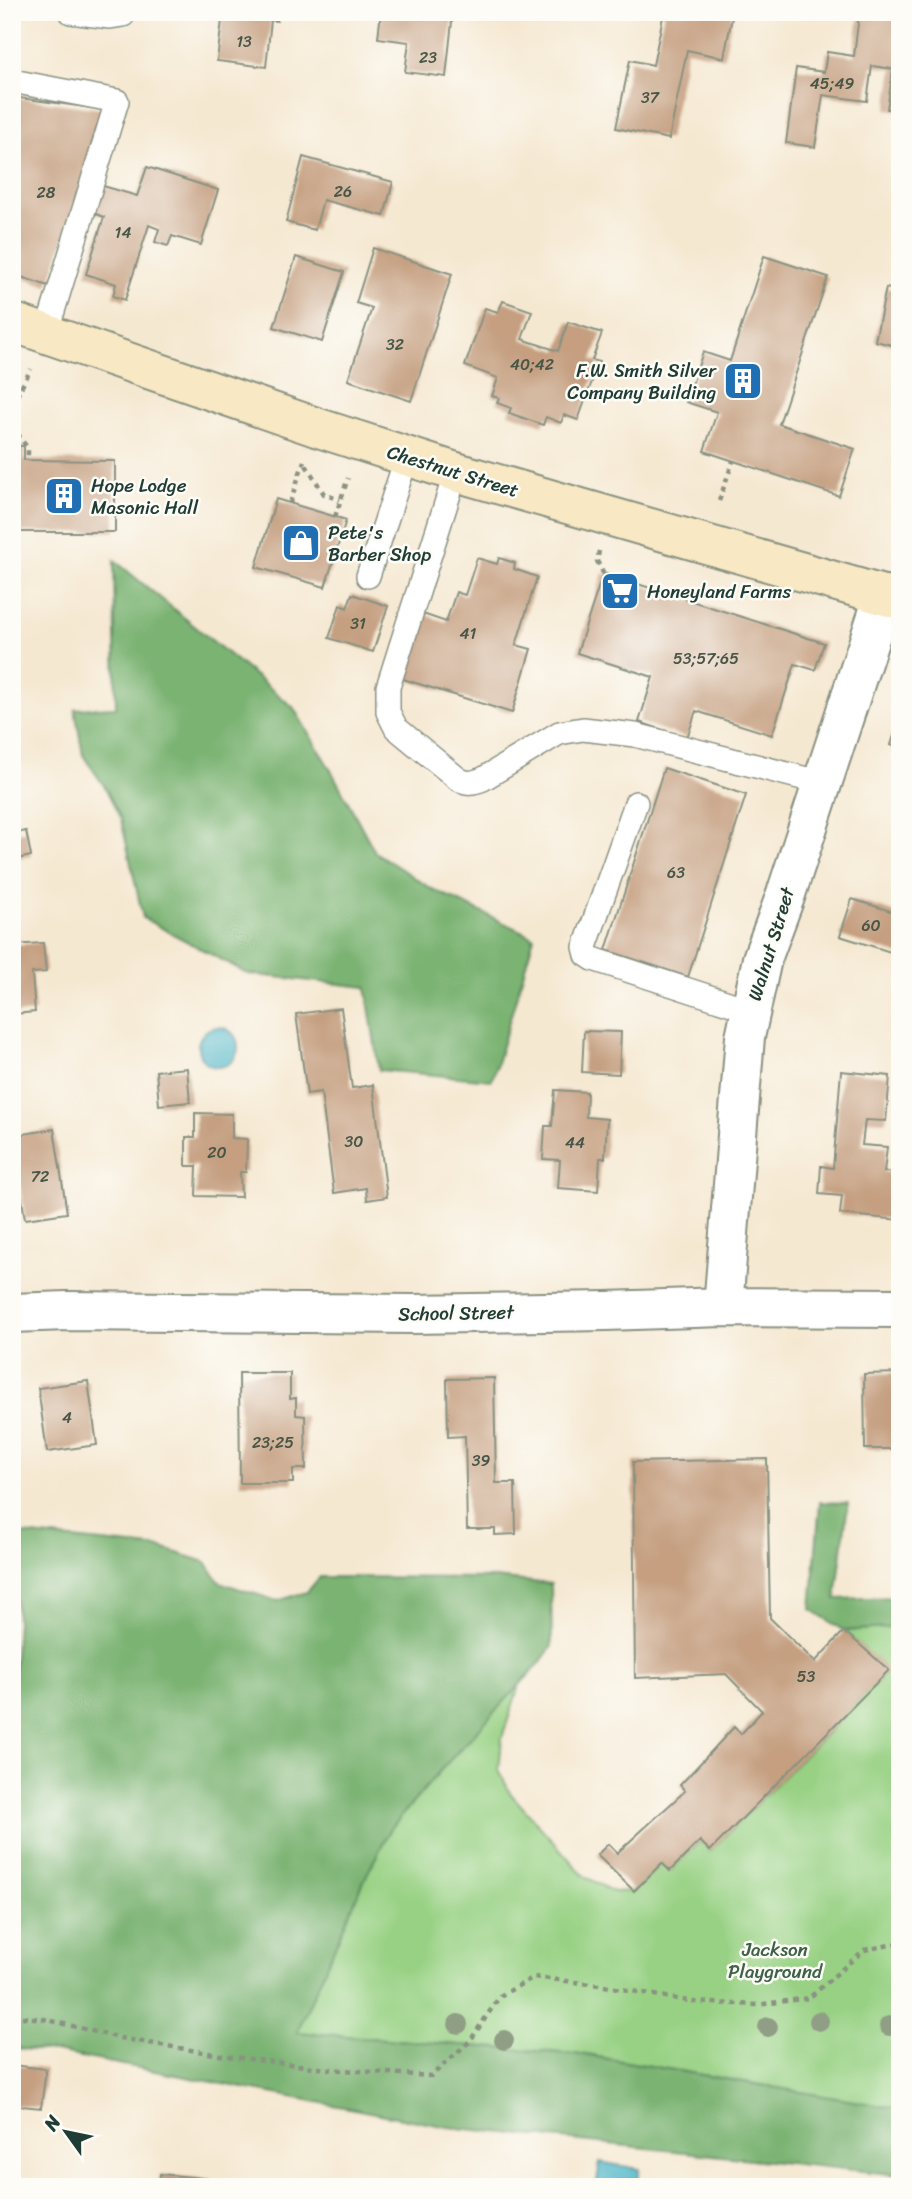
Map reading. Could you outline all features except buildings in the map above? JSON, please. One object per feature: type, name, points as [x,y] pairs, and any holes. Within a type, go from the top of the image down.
[{"type":"street","name":"Chestnut Street","points":[[31,340],[456,472],[892,598]]},
{"type":"street","name":"Walnut Street","points":[[723,1307],[739,1090],[750,1010],[766,948],[822,783],[892,598]]},
{"type":"street","name":"School Street","points":[[12,1313],[67,1311],[413,1314],[723,1307],[900,1308]]},
{"type":"lane","points":[[71,12],[110,17],[123,15],[124,12]]},
{"type":"lane","points":[[12,81],[117,101],[31,340]]},
{"type":"lane","points":[[368,576],[407,456]]},
{"type":"lane","points":[[456,472],[388,687],[388,712],[396,728],[465,782],[474,783],[483,779],[559,733],[583,729],[635,735],[822,783]]},
{"type":"lane","points":[[636,803],[585,947],[587,955],[593,960],[750,1010]]},
{"type":"path","points":[[12,405],[31,340]]},
{"type":"path","points":[[12,425],[28,449],[28,460]]},
{"type":"path","points":[[290,503],[307,450]]},
{"type":"path","points":[[304,461],[324,494],[340,500]]},
{"type":"path","points":[[719,501],[733,461]]},
{"type":"path","points":[[335,517],[348,476]]},
{"type":"path","points":[[602,542],[597,555],[603,573]]},
{"type":"path","points":[[12,2016],[44,2019],[120,2039],[226,2056],[328,2070],[431,2076],[470,2041],[500,1996],[534,1977],[599,1985],[694,2002],[756,2005],[809,1998],[864,1950],[900,1943]]},
{"type":"green space","points":[[114,560],[293,707],[375,852],[432,889],[534,937],[492,1080],[379,1070],[366,987],[248,974],[143,918],[121,819],[105,787],[83,755],[75,709],[116,707]]},
{"type":"green space","points":[[820,1502],[848,1503],[836,1599],[900,1597],[900,1627],[844,1631],[811,1609]]},
{"type":"green space","points":[[12,1533],[162,1548],[206,1562],[219,1582],[277,1601],[307,1592],[320,1577],[495,1578],[551,1584],[552,1646],[539,1664],[391,1828],[367,1874],[297,2032],[586,2055],[900,2109],[900,2175],[448,2127],[55,2052],[12,2048],[12,1704],[17,1622]]},
{"type":"green space","name":"Jackson Playground","points":[[900,1627],[900,2109],[586,2055],[296,2032],[367,1874],[391,1828],[520,1683],[502,1738],[499,1770],[510,1793],[583,1875],[613,1892],[634,1891],[662,1863],[671,1870],[700,1841],[710,1851],[888,1671],[844,1631]]},
{"type":"water","points":[[218,1027],[232,1033],[238,1047],[232,1061],[218,1067],[204,1061],[198,1047],[204,1033]]},
{"type":"water","points":[[600,2162],[640,2169],[637,2187],[596,2187]]},
{"type":"place","name":"F.W. Smith Silver Company Building","points":[[743,381]]},
{"type":"place","name":"Hope Lodge Masonic Hall","points":[[64,496]]},
{"type":"place","name":"Pete's Barber Shop","points":[[301,543]]},
{"type":"place","name":"Honeyland Farms","points":[[620,591]]}]
